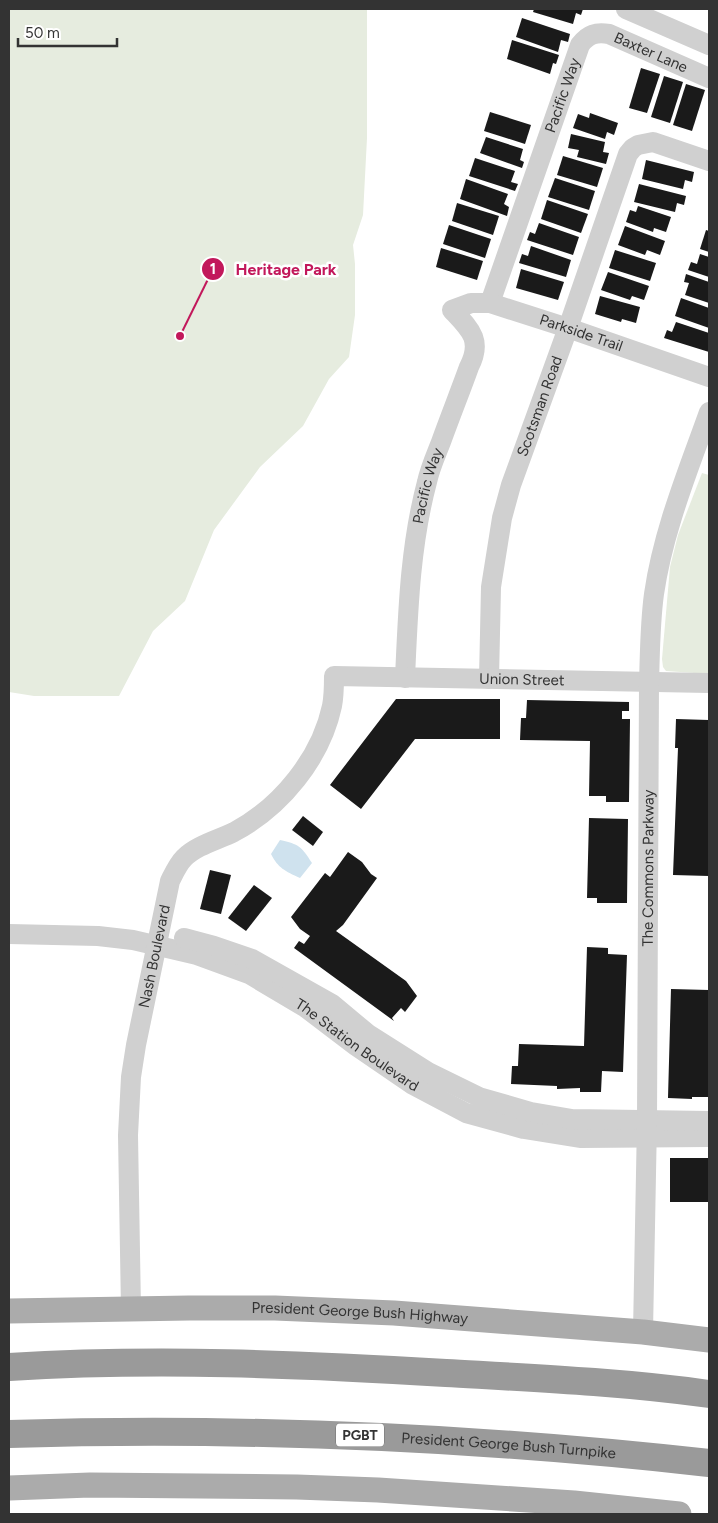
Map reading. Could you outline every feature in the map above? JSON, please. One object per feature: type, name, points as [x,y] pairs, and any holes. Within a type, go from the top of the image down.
[{"type":"highway","points":[[9,1367],[157,1363],[280,1365],[509,1376],[709,1394]]},
{"type":"highway","name":"President George Bush Turnpike","points":[[9,1434],[218,1432],[378,1436],[522,1445],[709,1463]]},
{"type":"main road","name":"President George Bush Highway","points":[[9,1311],[275,1308],[384,1313],[643,1332],[709,1340]]},
{"type":"main road","points":[[9,1488],[99,1485],[389,1490],[574,1503],[652,1513],[679,1514]]},
{"type":"street","points":[[638,10],[709,34]]},
{"type":"street","points":[[638,10],[709,45]]},
{"type":"street","name":"Baxter Lane","points":[[593,34],[610,34],[709,78]]},
{"type":"street","name":"Pacific Way","points":[[490,303],[580,44],[585,38],[593,34]]},
{"type":"street","name":"Scotsman Road","points":[[489,679],[490,587],[502,518],[511,485],[628,154],[638,145],[653,142],[709,161]]},
{"type":"street","name":"Parkside Trail","points":[[452,310],[471,303],[490,303],[709,376]]},
{"type":"street","name":"Pacific Way","points":[[405,678],[411,570],[415,534],[421,505],[428,479],[473,360],[476,343],[471,330],[452,310]]},
{"type":"street","name":"The Commons Parkway","points":[[643,1332],[650,631],[654,594],[671,519],[709,412]]},
{"type":"street","name":"Union Street","points":[[334,676],[709,683]]},
{"type":"street","name":"Nash Boulevard","points":[[131,1310],[128,1135],[130,1094],[136,1045],[170,881],[184,858],[249,822],[279,798],[306,765],[316,750],[329,719],[334,692],[334,676]]},
{"type":"street","name":"The Station Boulevard","points":[[9,922],[127,926],[249,974],[306,1008],[356,1046],[413,1085],[466,1113],[524,1129],[580,1138],[631,1138],[646,1128],[709,1121]]},
{"type":"street","name":"The Station Boulevard","points":[[9,934],[98,936],[133,940],[158,939]]},
{"type":"street","name":"The Station Boulevard","points":[[646,1128],[709,1137]]},
{"type":"shaded area","points":[[9,9],[367,9],[367,138],[363,215],[353,245],[355,315],[349,357],[329,379],[303,426],[260,467],[214,530],[185,601],[153,631],[119,696],[34,696],[9,692]]},
{"type":"shaded area","points":[[702,473],[709,475],[709,674],[666,671],[663,667],[662,659],[670,567],[678,535]]},
{"type":"water","points":[[280,840],[299,847],[312,863],[300,878],[282,869],[271,854]]},
{"type":"building","points":[[534,9],[583,9],[581,15],[576,13],[573,24],[533,12]]},
{"type":"building","points":[[522,18],[570,34],[568,42],[561,40],[558,52],[516,37]]},
{"type":"building","points":[[512,40],[559,55],[556,64],[553,63],[550,74],[507,59]]},
{"type":"building","points":[[641,68],[660,74],[647,113],[629,108]]},
{"type":"building","points":[[664,76],[683,82],[670,123],[651,117]]},
{"type":"building","points":[[686,84],[705,90],[692,131],[673,125]]},
{"type":"building","points":[[490,112],[531,125],[525,144],[484,131]]},
{"type":"building","points":[[590,113],[618,123],[614,135],[607,132],[605,139],[573,128],[578,114],[589,118]]},
{"type":"building","points":[[571,134],[605,142],[603,152],[609,153],[606,164],[577,157],[579,150],[568,148]]},
{"type":"building","points":[[486,137],[523,149],[520,160],[524,162],[522,168],[480,153]]},
{"type":"building","points":[[563,156],[603,168],[597,187],[557,175]]},
{"type":"building","points":[[475,158],[515,171],[511,182],[518,184],[515,191],[469,176]]},
{"type":"building","points":[[646,160],[694,172],[692,182],[685,180],[683,189],[642,179]]},
{"type":"building","points":[[555,178],[595,191],[589,210],[548,197]]},
{"type":"building","points":[[466,179],[508,194],[504,204],[509,207],[507,216],[460,199]]},
{"type":"building","points":[[639,184],[686,196],[684,205],[677,203],[675,212],[634,202]]},
{"type":"building","points":[[547,200],[588,214],[581,233],[541,219]]},
{"type":"building","points":[[457,203],[499,216],[493,235],[452,221]]},
{"type":"building","points":[[638,206],[671,217],[666,232],[654,228],[653,232],[626,222],[630,210],[636,212]]},
{"type":"building","points":[[539,223],[579,237],[573,255],[527,240],[530,232],[535,234]]},
{"type":"building","points":[[449,225],[491,239],[485,258],[443,244]]},
{"type":"building","points":[[625,226],[665,241],[660,255],[647,250],[645,255],[618,245]]},
{"type":"building","points":[[706,230],[709,231],[709,252],[700,249]]},
{"type":"building","points":[[531,246],[571,260],[566,277],[519,263],[522,254],[528,256]]},
{"type":"building","points":[[441,248],[483,261],[477,280],[436,267]]},
{"type":"building","points":[[615,250],[656,263],[650,281],[609,268]]},
{"type":"building","points":[[700,254],[709,257],[709,277],[688,270],[691,262],[697,264]]},
{"type":"building","points":[[521,269],[564,282],[558,300],[516,288]]},
{"type":"building","points":[[608,272],[649,286],[644,300],[632,296],[630,300],[601,290]]},
{"type":"building","points":[[686,274],[709,282],[709,303],[685,295],[689,283],[684,282]]},
{"type":"building","points":[[600,296],[640,307],[636,323],[622,319],[621,322],[595,314]]},
{"type":"building","points":[[681,298],[709,308],[709,328],[675,316]]},
{"type":"building","points":[[676,322],[709,333],[709,352],[664,338],[667,330],[672,332]]},
{"type":"building","points":[[396,699],[500,699],[500,739],[415,739],[361,809],[330,785]]},
{"type":"building","points":[[527,700],[629,702],[629,711],[622,711],[622,719],[630,719],[629,802],[606,802],[606,796],[589,796],[590,741],[520,740],[521,718],[526,718]]},
{"type":"building","points":[[676,719],[709,720],[709,876],[673,875],[678,748],[675,748]]},
{"type":"building","points":[[303,816],[323,832],[313,846],[292,830]]},
{"type":"building","points":[[589,818],[628,819],[627,903],[597,903],[597,898],[587,898]]},
{"type":"building","points":[[348,852],[362,862],[371,874],[377,878],[343,925],[336,931],[406,981],[417,996],[405,1012],[401,1008],[392,1018],[394,1021],[294,948],[299,941],[304,944],[310,936],[300,929],[291,917],[325,873],[330,877]]},
{"type":"building","points":[[210,870],[231,875],[221,914],[200,909]]},
{"type":"building","points":[[254,885],[272,898],[246,931],[228,918]]},
{"type":"building","points":[[587,947],[608,948],[608,954],[627,955],[623,1072],[602,1071],[601,1092],[580,1092],[580,1088],[557,1089],[557,1086],[511,1084],[512,1066],[518,1066],[519,1044],[584,1046]]},
{"type":"building","points":[[671,989],[709,990],[709,1097],[692,1097],[692,1099],[668,1098]]},
{"type":"building","points":[[670,1158],[709,1158],[709,1202],[670,1202]]},
{"type":"place","name":"Heritage Park","points":[[180,336]]}]
